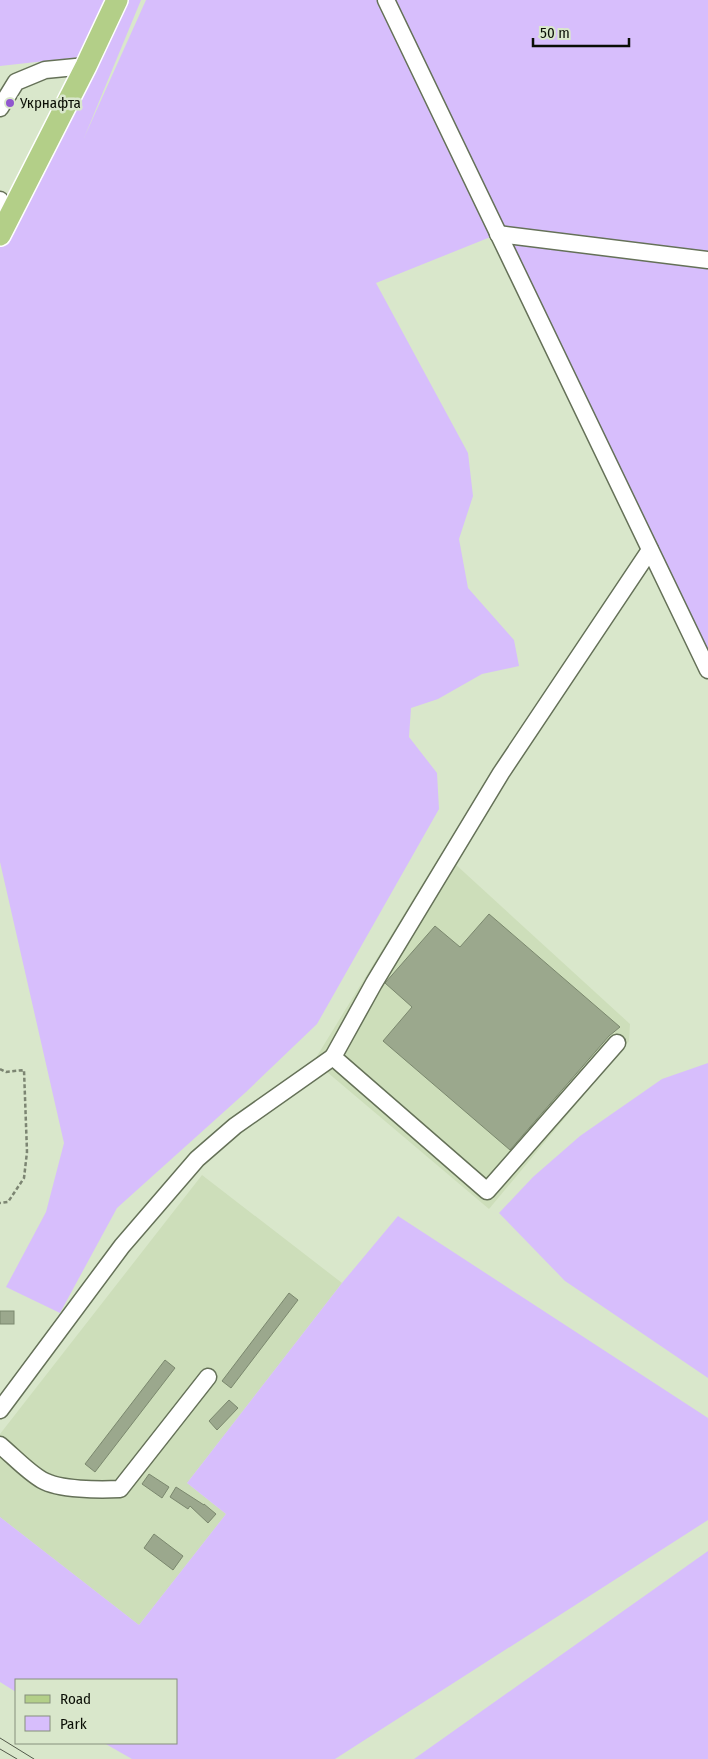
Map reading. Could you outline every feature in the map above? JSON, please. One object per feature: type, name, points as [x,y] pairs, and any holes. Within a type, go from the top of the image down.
[{"type":"main road","points":[[4,227],[86,66],[117,0]]},
{"type":"street","points":[[386,0],[708,670]]},
{"type":"street","points":[[0,108],[16,82],[45,70],[86,66]]},
{"type":"street","points":[[0,200],[4,227]]},
{"type":"street","points":[[498,234],[708,260]]},
{"type":"street","points":[[0,1410],[122,1246],[197,1159],[236,1126],[333,1057],[374,982],[501,773],[650,550]]},
{"type":"street","points":[[333,1057],[487,1191],[617,1043]]},
{"type":"street","points":[[0,1445],[43,1481],[91,1490],[120,1489],[208,1377]]},
{"type":"path","points":[[0,1069],[6,1072],[24,1070],[27,1152],[24,1178],[8,1202],[0,1203]]},
{"type":"shaded area","points":[[442,852],[630,1024],[629,1041],[489,1209],[314,1061]]},
{"type":"shaded area","points":[[202,1175],[342,1283],[187,1483],[226,1514],[139,1625],[0,1517],[0,1434]]},
{"type":"green space","points":[[0,0],[141,0],[84,138],[146,0],[708,0],[708,670],[498,234],[376,283],[468,453],[473,496],[459,539],[468,588],[514,640],[519,666],[482,674],[438,699],[411,708],[409,737],[437,773],[439,809],[317,1024],[246,1092],[117,1208],[60,1313],[6,1287],[46,1212],[64,1143],[0,862],[0,235],[90,56],[0,66]]},
{"type":"green space","points":[[708,1063],[708,1378],[565,1281],[499,1213],[533,1177],[580,1136],[662,1079]]},
{"type":"green space","points":[[398,1216],[708,1418],[708,1520],[335,1759],[132,1759],[106,1744],[178,1744],[178,1679],[15,1679],[15,1691],[0,1682],[0,1517],[139,1625],[226,1514],[187,1483],[342,1283]]},
{"type":"green space","points":[[708,1551],[708,1759],[414,1759]]},
{"type":"building","points":[[489,914],[620,1027],[609,1036],[510,1150],[383,1041],[412,1007],[385,983],[435,926],[460,947]]},
{"type":"building","points":[[289,1293],[298,1300],[231,1388],[222,1381]]},
{"type":"building","points":[[0,1311],[14,1311],[14,1324],[0,1324]]},
{"type":"building","points":[[165,1360],[175,1368],[95,1472],[85,1464]]},
{"type":"building","points":[[229,1400],[238,1408],[217,1430],[209,1421]]},
{"type":"building","points":[[149,1474],[169,1487],[162,1498],[142,1484]]},
{"type":"building","points":[[176,1487],[204,1504],[216,1514],[208,1523],[190,1506],[188,1509],[170,1497]]},
{"type":"building","points":[[154,1534],[183,1556],[173,1570],[144,1548]]},
{"type":"tram line","points":[[0,1738],[34,1759]]},
{"type":"tram line","points":[[0,1749],[17,1759]]},
{"type":"place","name":"Укрнафта","points":[[10,103]]}]
